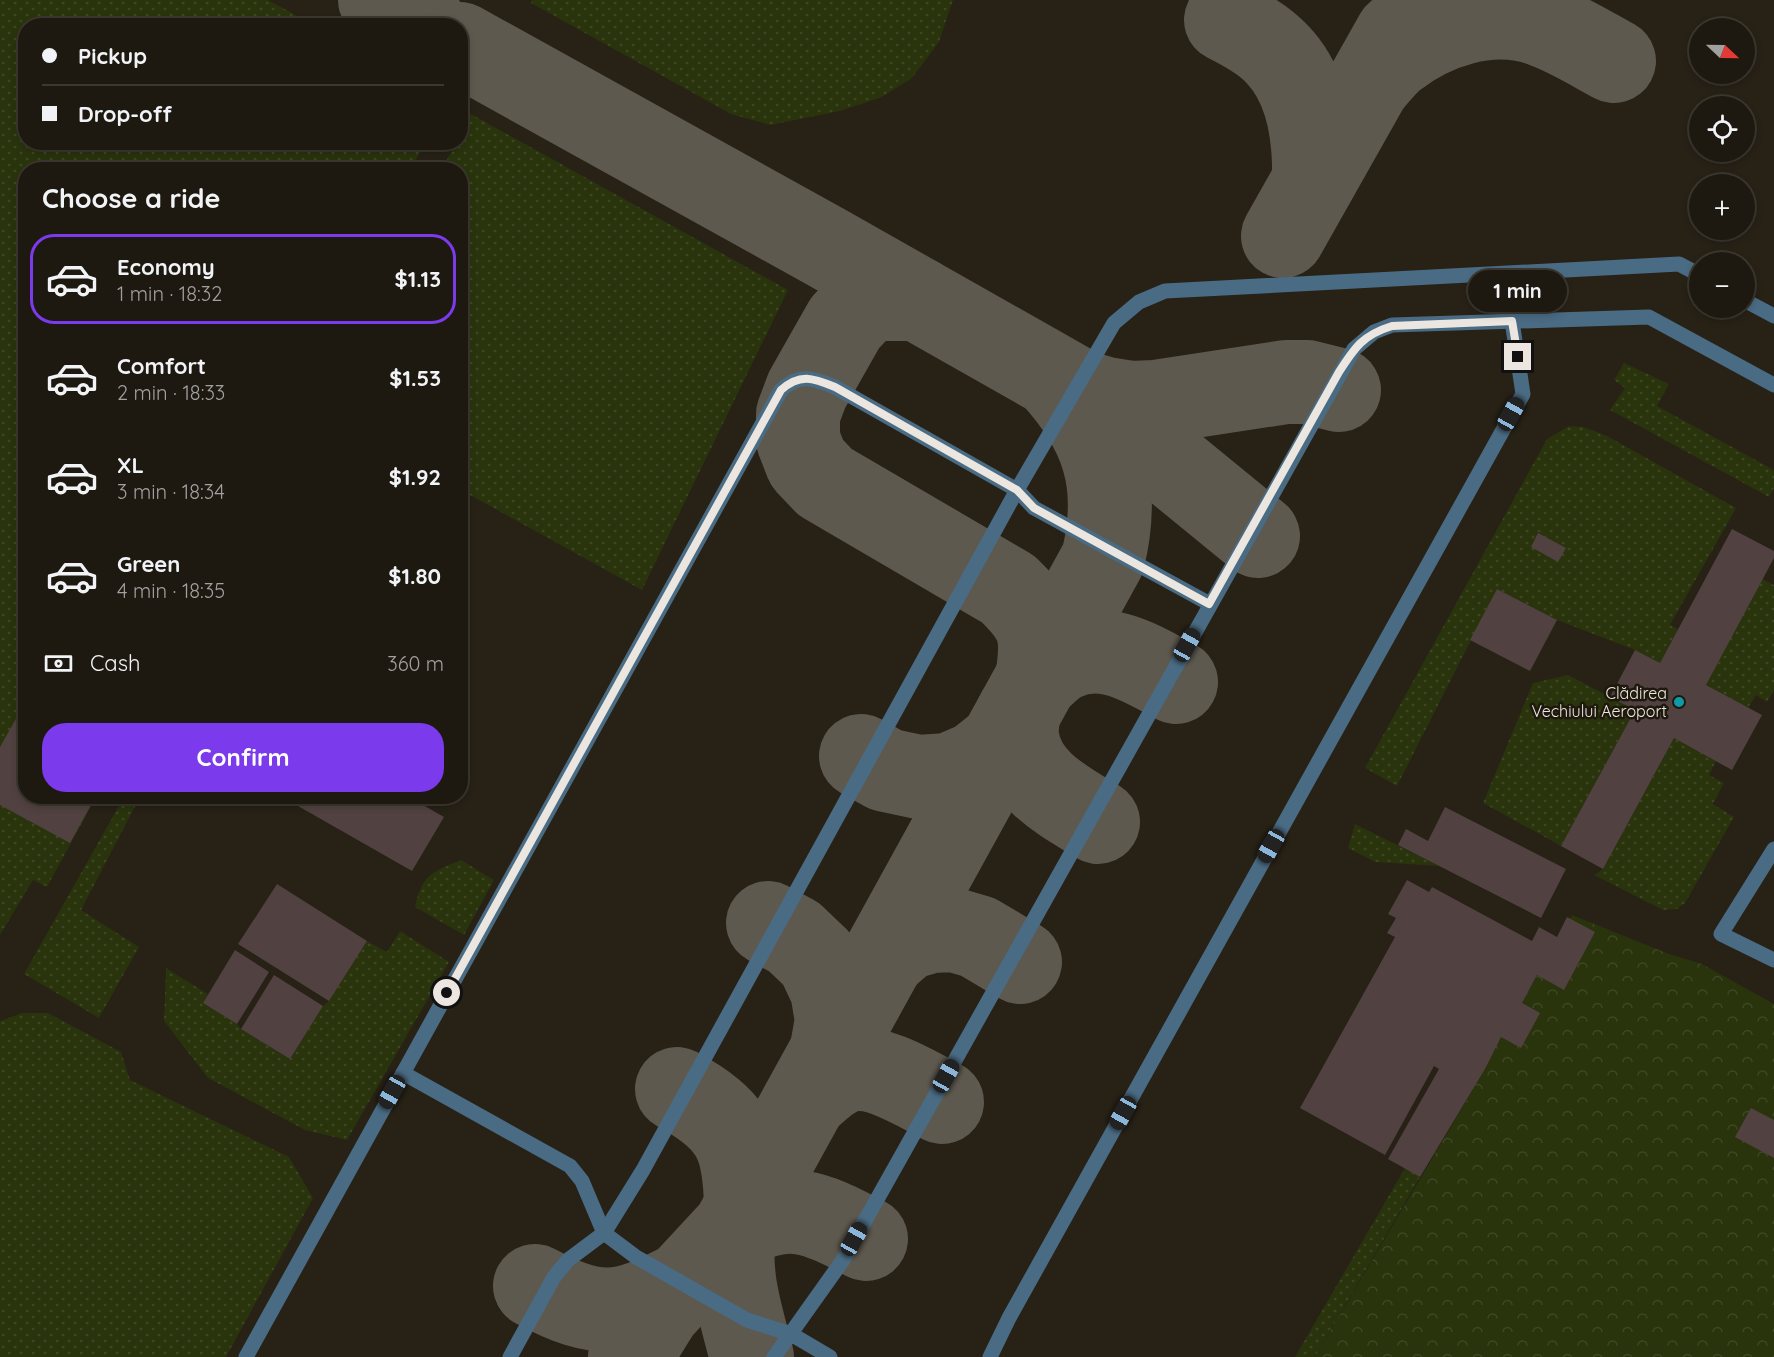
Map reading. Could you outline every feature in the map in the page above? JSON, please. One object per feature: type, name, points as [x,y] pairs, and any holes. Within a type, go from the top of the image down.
[{"type":"lane","points":[[510,1357],[554,1277],[568,1260],[603,1233],[643,1170],[1017,490],[1114,323],[1139,302],[1165,291],[1679,264],[1689,269]]},
{"type":"lane","points":[[1755,306],[1774,316]]},
{"type":"lane","points":[[774,1357],[843,1260],[1354,349],[1374,332],[1392,326],[1649,316],[1774,385]]},
{"type":"lane","points":[[990,1357],[1008,1318],[1523,394],[1512,321]]},
{"type":"lane","points":[[246,1357],[781,390],[791,381],[804,378],[820,380],[835,387],[1017,490],[1034,508],[1209,604]]},
{"type":"lane","points":[[1774,849],[1721,934],[1774,960]]},
{"type":"lane","points":[[403,1073],[570,1166],[582,1181],[603,1233],[636,1257],[747,1320],[791,1334],[830,1357]]},
{"type":"green space","points":[[0,0],[268,0],[301,18],[18,18],[18,150],[421,150],[415,162],[18,162],[18,804],[92,804],[47,887],[33,880],[0,935]]},
{"type":"green space","points":[[532,0],[953,0],[939,42],[912,78],[882,97],[840,111],[770,125],[731,114],[531,3]]},
{"type":"green space","points":[[471,114],[788,290],[642,590],[468,494],[468,162],[446,162],[452,150],[468,150],[468,120]]},
{"type":"green space","points":[[1624,363],[1669,384],[1657,406],[1774,470],[1774,488],[1769,497],[1610,410],[1625,388],[1614,380]]},
{"type":"green space","points":[[1569,426],[1584,427],[1607,436],[1736,508],[1670,625],[1678,629],[1660,663],[1635,650],[1557,620],[1497,589],[1397,786],[1365,768],[1547,439]]},
{"type":"green space","points":[[1762,579],[1774,585],[1774,690],[1767,702],[1756,695],[1748,708],[1706,685]]},
{"type":"green space","points":[[1568,675],[1635,710],[1561,846],[1483,803],[1533,683]]},
{"type":"green space","points":[[1674,738],[1716,761],[1709,775],[1724,783],[1713,804],[1734,817],[1685,903],[1677,909],[1663,910],[1594,875],[1603,869]]},
{"type":"green space","points":[[120,804],[136,804],[81,910],[139,947],[99,1018],[24,974]]},
{"type":"green space","points":[[1355,824],[1439,866],[1375,862],[1348,848]]},
{"type":"green space","points":[[461,860],[494,880],[464,935],[415,907],[425,881],[436,871]]},
{"type":"green space","points":[[1572,915],[1669,954],[1702,964],[1774,1004],[1774,1357],[1315,1357],[1485,1069]]},
{"type":"green space","points":[[400,931],[449,962],[347,1140],[305,1130],[208,1078],[164,1021],[166,968],[208,994],[203,1003],[290,1059],[367,941],[387,952]]},
{"type":"green space","points":[[22,1013],[48,1013],[121,1052],[130,1080],[289,1157],[313,1198],[226,1357],[0,1357],[0,1021]]},
{"type":"green space","points":[[1405,1168],[1420,1177],[1315,1357],[1295,1357]]},
{"type":"building","name":"Clădirea Vechiului Aeroport","points":[[1732,529],[1774,551],[1774,558],[1706,685],[1762,715],[1732,770],[1674,738],[1603,869],[1561,846],[1635,710],[1610,697],[1635,650],[1660,663]]},
{"type":"building","points":[[1538,533],[1566,548],[1558,562],[1531,547]]},
{"type":"building","points":[[1497,589],[1557,620],[1530,671],[1470,640]]},
{"type":"building","points":[[18,715],[18,804],[92,804],[70,843],[0,805],[0,747]]},
{"type":"building","points":[[299,804],[421,804],[444,817],[412,871],[298,806]]},
{"type":"building","points":[[1445,807],[1566,869],[1541,918],[1398,845],[1406,829],[1428,841]]},
{"type":"building","points":[[1407,880],[1429,892],[1432,887],[1532,941],[1539,927],[1557,937],[1567,917],[1595,932],[1564,990],[1537,975],[1522,1003],[1540,1013],[1521,1048],[1501,1037],[1485,1069],[1420,1177],[1388,1159],[1439,1069],[1434,1066],[1385,1155],[1300,1108],[1395,937],[1387,933],[1396,918],[1388,914]]},
{"type":"building","points":[[277,884],[367,941],[329,1001],[238,944]]},
{"type":"building","points":[[235,950],[269,972],[237,1024],[203,1003]]},
{"type":"building","points":[[274,975],[323,1006],[290,1059],[241,1029]]},
{"type":"building","points":[[1751,1108],[1774,1120],[1774,1158],[1735,1137]]},
{"type":"taxiway","points":[[380,0],[412,18]]},
{"type":"taxiway","points":[[1369,84],[1391,60],[1427,36],[1463,22],[1482,19],[1521,19],[1540,24],[1569,36],[1614,61]]},
{"type":"taxiway","points":[[1226,20],[1266,44],[1288,67],[1308,113],[1313,147],[1314,181]]},
{"type":"taxiway","points":[[1283,236],[1397,34]]},
{"type":"taxiway","points":[[468,48],[1082,392],[1258,536]]},
{"type":"taxiway","points":[[918,299],[876,299],[859,308],[845,323],[807,390],[798,414],[798,440],[807,463],[825,482],[1008,589],[1027,610],[1038,629],[1040,650],[1037,679]]},
{"type":"taxiway","points":[[630,1357],[659,1310],[734,1229],[1103,559],[1110,507],[1109,483],[1104,460],[1085,418],[1053,376]]},
{"type":"taxiway","points":[[1082,392],[1131,403],[1155,402],[1286,382],[1307,382],[1339,390]]},
{"type":"taxiway","points":[[1037,679],[1063,659],[1078,653],[1093,651],[1108,652],[1136,661],[1176,682]]},
{"type":"taxiway","points":[[1018,713],[1017,737],[1027,766],[1047,788],[1098,822]]},
{"type":"taxiway","points":[[861,756],[886,770],[919,777],[949,775],[977,763],[1002,743]]},
{"type":"taxiway","points":[[768,923],[794,937],[818,960],[832,990],[837,1020],[831,1054]]},
{"type":"taxiway","points":[[883,958],[906,938],[931,931],[954,930],[978,937],[1020,962]]},
{"type":"taxiway","points":[[806,1099],[837,1075],[849,1070],[860,1069],[885,1074],[942,1102]]},
{"type":"taxiway","points":[[677,1089],[712,1112],[724,1123],[732,1136],[743,1166],[746,1208]]},
{"type":"taxiway","points":[[752,1357],[739,1309],[734,1278],[734,1229],[771,1214],[801,1213],[816,1216],[866,1239]]},
{"type":"taxiway","points":[[535,1286],[577,1305],[611,1310],[645,1301],[686,1282]]},
{"type":"place","name":"Clădirea Vechiului Aeroport","points":[[1679,702]]},
{"type":"route","points":[[447,993],[781,390],[791,381],[804,378],[820,380],[835,387],[1017,490],[1034,508],[1209,604],[1339,372],[1354,349],[1374,332],[1392,326],[1414,324],[1512,321],[1518,357]]}]
